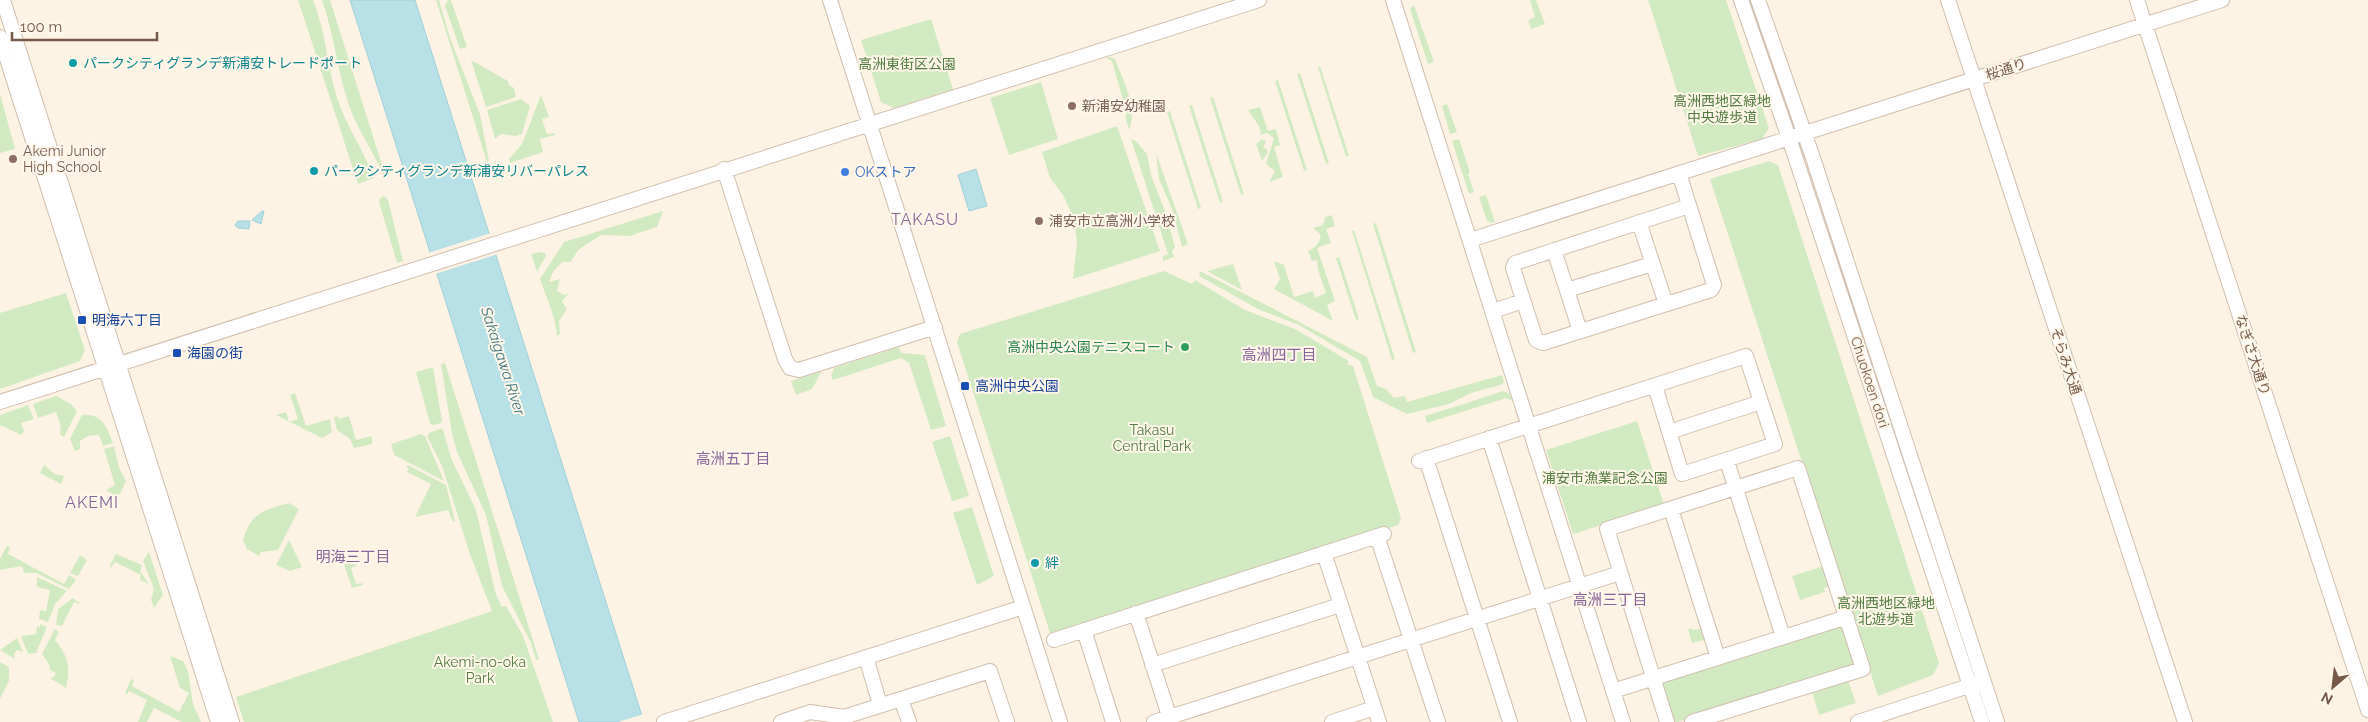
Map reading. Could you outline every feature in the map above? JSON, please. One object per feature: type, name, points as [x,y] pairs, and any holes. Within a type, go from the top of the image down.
[{"type":"street","points":[[3,0],[4,42],[104,369],[218,722]]},
{"type":"street","points":[[830,0],[868,125],[935,327],[1060,722]]},
{"type":"street","points":[[0,402],[724,169],[1259,0]]},
{"type":"street","points":[[1393,0],[1623,722]]},
{"type":"street","name":"Chuokoen dori","points":[[1741,0],[1977,684],[1997,722]]},
{"type":"street","name":"Chuokoen dori","points":[[1758,0],[1795,104],[1977,684],[1982,722]]},
{"type":"street","name":"そらみ大通","points":[[1948,0],[2185,722]]},
{"type":"street","name":"なぎさ大通り","points":[[2137,0],[2368,710]]},
{"type":"street","name":"桜通り","points":[[1470,240],[2222,0]]},
{"type":"street","points":[[4,42],[119,364],[232,722]]},
{"type":"street","points":[[724,169],[785,359],[790,368],[799,370],[935,327]]},
{"type":"street","points":[[1679,173],[1714,285],[1711,290],[1543,343],[1536,340],[1513,268],[1515,263],[1689,206]]},
{"type":"street","points":[[1639,222],[1666,304]]},
{"type":"street","points":[[1554,250],[1580,331]]},
{"type":"street","points":[[1567,290],[1652,264]]},
{"type":"street","points":[[1493,311],[1523,301]]},
{"type":"street","points":[[1510,722],[1478,619],[1423,459],[1746,356],[1775,444],[1682,474],[1655,386]]},
{"type":"street","points":[[1668,432],[1761,402]]},
{"type":"street","points":[[1489,438],[1579,722]]},
{"type":"street","points":[[1727,461],[1783,638]]},
{"type":"street","points":[[1667,722],[1607,529],[1798,468],[1863,669],[1692,722]]},
{"type":"street","points":[[1671,509],[1718,658]]},
{"type":"street","points":[[1054,640],[1381,535],[1411,639],[1438,722]]},
{"type":"street","points":[[1324,553],[1379,722]]},
{"type":"street","points":[[1154,722],[1170,720],[1411,639],[1620,573]]},
{"type":"street","points":[[1152,665],[1340,605]]},
{"type":"street","points":[[664,722],[1023,608]]},
{"type":"street","points":[[1136,613],[1170,720]]},
{"type":"street","points":[[1613,691],[1847,617]]},
{"type":"street","points":[[1084,630],[1113,722]]},
{"type":"street","points":[[866,657],[880,706]]},
{"type":"street","points":[[781,722],[810,712],[845,720],[880,706],[990,671],[1007,722]]},
{"type":"street","points":[[1858,722],[1977,684]]},
{"type":"street","points":[[902,699],[909,722]]},
{"type":"street","points":[[1332,722],[1374,708]]},
{"type":"green space","points":[[298,0],[313,0],[321,24],[337,98],[374,178],[358,184]]},
{"type":"green space","points":[[322,0],[330,0],[385,174],[383,175],[356,123],[349,105]]},
{"type":"green space","points":[[436,0],[439,0],[450,38],[480,114],[489,161],[487,162]]},
{"type":"green space","points":[[448,0],[451,0],[467,47],[460,49],[445,6]]},
{"type":"green space","points":[[1530,0],[1536,0],[1545,24],[1531,29],[1528,20],[1535,17]]},
{"type":"green space","name":"高洲西地区緑地 中央遊歩道","points":[[1648,0],[1726,0],[1769,128],[1762,139],[1698,156]]},
{"type":"green space","points":[[1414,5],[1434,62],[1428,64],[1410,9]]},
{"type":"green space","name":"高洲東街区公園","points":[[931,19],[953,89],[894,108],[881,102],[861,40]]},
{"type":"green space","points":[[1106,58],[1115,59],[1131,103],[1132,112],[1129,130],[1125,116],[1127,114],[1112,61]]},
{"type":"green space","points":[[471,60],[508,81],[509,85],[514,88],[516,97],[486,107]]},
{"type":"green space","points":[[1320,66],[1349,156],[1346,157],[1318,67]]},
{"type":"green space","points":[[1300,73],[1329,163],[1326,164],[1297,74]]},
{"type":"green space","points":[[1278,80],[1307,170],[1304,171],[1275,81]]},
{"type":"green space","points":[[1041,82],[1058,139],[1009,155],[990,98]]},
{"type":"green space","points":[[0,94],[15,149],[0,153]]},
{"type":"green space","points":[[541,95],[549,117],[542,119],[547,134],[554,133],[555,135],[540,139],[543,152],[510,163],[509,159],[522,144]]},
{"type":"green space","points":[[1213,97],[1244,194],[1241,195],[1210,98]]},
{"type":"green space","points":[[521,99],[530,106],[522,134],[516,136],[501,134],[495,139],[487,110]]},
{"type":"green space","points":[[1447,104],[1457,132],[1450,134],[1442,106]]},
{"type":"green space","points":[[1192,105],[1223,202],[1220,203],[1189,106]]},
{"type":"green space","points":[[1260,107],[1268,131],[1276,129],[1280,145],[1274,147],[1283,177],[1269,182],[1275,171],[1266,164],[1274,138],[1267,133],[1261,135],[1259,126],[1248,110]]},
{"type":"green space","points":[[1170,111],[1201,208],[1198,209],[1167,112]]},
{"type":"green space","points":[[1117,126],[1160,251],[1073,279],[1077,242],[1074,219],[1063,195],[1050,178],[1042,152]]},
{"type":"green space","points":[[1131,139],[1136,141],[1147,154],[1151,175],[1167,216],[1175,248],[1172,250],[1174,257],[1163,261],[1163,256],[1168,254]]},
{"type":"green space","points":[[1262,139],[1266,141],[1263,148],[1266,148],[1268,152],[1262,161],[1256,144]]},
{"type":"green space","points":[[1459,139],[1470,172],[1468,174],[1474,192],[1469,194],[1452,141]]},
{"type":"green space","points":[[1156,153],[1188,244],[1182,247],[1172,209],[1159,179]]},
{"type":"green space","name":"高洲西地区緑地 北遊歩道","points":[[1769,161],[1778,165],[1939,663],[1933,675],[1878,696],[1710,179]]},
{"type":"green space","points":[[1486,195],[1495,222],[1492,223],[1487,221],[1479,197]]},
{"type":"green space","points":[[384,196],[388,200],[403,261],[397,263],[379,202],[380,198]]},
{"type":"green space","points":[[663,211],[657,227],[629,236],[601,235],[578,250],[571,262],[562,262],[553,272],[549,282],[560,279],[557,291],[564,295],[569,293],[562,301],[567,309],[559,321],[560,334],[557,336],[553,314],[540,279],[564,242]]},
{"type":"green space","points":[[1332,215],[1335,226],[1326,229],[1331,243],[1317,248],[1335,301],[1327,305],[1333,321],[1274,289],[1280,279],[1274,261],[1284,265],[1294,297],[1313,291],[1315,298],[1326,293],[1318,270],[1317,260],[1312,261],[1308,251],[1320,239],[1320,234],[1313,228],[1323,225],[1325,217]]},
{"type":"green space","points":[[1376,223],[1416,352],[1413,353],[1373,224]]},
{"type":"green space","points":[[1354,230],[1395,359],[1392,360],[1352,231]]},
{"type":"green space","points":[[545,253],[546,256],[537,272],[531,254]]},
{"type":"green space","points":[[1339,257],[1359,319],[1356,320],[1336,258]]},
{"type":"green space","points":[[1233,264],[1242,290],[1207,271]]},
{"type":"green space","name":"Takasu Central Park","points":[[1164,271],[1192,284],[1195,280],[1245,310],[1295,329],[1349,361],[1347,364],[1353,366],[1401,518],[1398,525],[1051,636],[957,342],[960,334]]},
{"type":"green space","points":[[1200,271],[1367,357],[1377,386],[1386,389],[1394,398],[1405,396],[1407,402],[1502,375],[1504,382],[1501,385],[1471,393],[1449,404],[1407,414],[1373,397],[1360,361],[1299,325],[1258,309],[1199,276]]},
{"type":"green space","points":[[66,293],[85,350],[80,361],[0,389],[0,313]]},
{"type":"green space","points":[[899,347],[901,353],[925,355],[946,426],[931,430],[909,363],[901,358],[833,380],[831,376],[834,368]]},
{"type":"green space","points":[[445,363],[539,659],[536,660],[531,643],[502,586],[486,515],[457,452],[452,434],[441,364]]},
{"type":"green space","points":[[433,367],[442,421],[433,425],[430,423],[416,372]]},
{"type":"green space","points":[[822,371],[812,389],[796,395],[791,381]]},
{"type":"green space","points":[[1503,391],[1510,394],[1512,401],[1506,398],[1427,423],[1425,416]]},
{"type":"green space","points":[[295,393],[306,426],[330,419],[332,432],[322,438],[290,422],[298,419],[290,395]]},
{"type":"green space","points":[[56,396],[71,404],[77,411],[64,437],[60,434],[61,431],[56,412],[38,418],[33,404]]},
{"type":"green space","points":[[28,405],[34,419],[21,423],[24,431],[21,435],[0,425],[0,415]]},
{"type":"green space","points":[[286,412],[289,421],[276,415]]},
{"type":"green space","points":[[82,415],[99,418],[106,426],[113,443],[103,446],[99,435],[88,436],[80,441],[80,449],[75,451],[70,439]]},
{"type":"green space","points":[[337,416],[339,419],[349,416],[356,440],[372,436],[372,444],[354,448],[350,439],[337,430],[334,417]]},
{"type":"green space","name":"浦安市漁業記念公園","points":[[1637,421],[1664,505],[1573,534],[1546,450]]},
{"type":"green space","name":"Akemi-no-oka Park","points":[[443,429],[451,458],[476,510],[496,595],[502,607],[506,606],[523,636],[553,722],[244,722],[236,697],[492,611],[471,557],[442,466],[427,436],[429,433]]},
{"type":"green space","points":[[421,434],[425,436],[444,481],[394,455],[391,444]]},
{"type":"green space","points":[[950,436],[969,496],[952,501],[932,442]]},
{"type":"green space","points":[[114,446],[119,467],[126,481],[120,494],[116,496],[106,490],[115,485],[104,449]]},
{"type":"green space","points":[[44,465],[55,474],[64,476],[61,484],[40,473]]},
{"type":"green space","points":[[408,465],[446,485],[455,521],[453,522],[448,510],[415,517],[431,484],[407,472],[409,469],[406,467]]},
{"type":"green space","points":[[289,503],[299,509],[278,550],[261,552],[259,556],[247,549],[243,540],[254,518],[266,510]]},
{"type":"green space","points":[[972,507],[994,576],[977,585],[953,513]]},
{"type":"green space","points":[[289,540],[302,567],[290,571],[276,565]]},
{"type":"green space","points":[[7,546],[10,547],[8,554],[64,584],[69,575],[76,580],[69,589],[36,573],[24,573],[22,566],[0,570],[0,559]]},
{"type":"green space","points":[[149,552],[163,595],[154,608],[151,600],[154,589],[143,561]]},
{"type":"green space","points":[[116,554],[142,565],[140,571],[149,584],[140,580],[141,575],[115,562],[111,568],[110,565]]},
{"type":"green space","points":[[80,555],[87,560],[78,576],[70,573]]},
{"type":"green space","points":[[356,561],[357,565],[351,568],[356,584],[362,583],[363,585],[352,588],[344,564]]},
{"type":"green space","points":[[1824,566],[1831,586],[1824,588],[1825,592],[1800,600],[1792,576]]},
{"type":"green space","points":[[37,577],[67,591],[55,604],[48,622],[39,619],[40,610],[46,611],[50,590],[37,587]]},
{"type":"green space","points":[[73,598],[81,604],[74,602],[62,626],[56,625],[58,609]]},
{"type":"green space","points":[[1840,623],[1845,625],[1855,666],[1678,722],[1672,721],[1661,681]]},
{"type":"green space","points":[[40,624],[47,627],[36,653],[28,654],[21,636],[36,634],[37,626],[40,627]]},
{"type":"green space","points":[[1692,628],[1692,630],[1704,628],[1708,639],[1692,643],[1688,629]]},
{"type":"green space","points":[[55,629],[59,632],[55,640],[63,651],[67,662],[66,688],[50,678],[54,677],[56,673],[50,670],[49,664],[42,654]]},
{"type":"green space","points":[[17,638],[23,652],[17,650],[14,654],[15,659],[0,650]]},
{"type":"green space","points":[[170,656],[183,661],[188,671],[193,704],[201,722],[182,722],[154,708],[147,722],[138,722],[147,700],[129,691],[127,694],[125,693],[131,679],[134,680],[132,686],[179,712],[189,693],[180,688]]},
{"type":"green space","points":[[0,662],[9,667],[9,681],[0,699]]},
{"type":"green space","points":[[1847,678],[1856,703],[1819,715],[1811,689]]},
{"type":"water","name":"Sakaigawa River","points":[[350,0],[415,0],[644,722],[579,722]]},
{"type":"water","points":[[976,169],[987,206],[969,211],[958,175]]},
{"type":"water","points":[[264,211],[261,224],[252,220]]},
{"type":"water","points":[[238,221],[250,221],[249,229],[238,228],[235,225]]},
{"type":"pier","points":[[491,233],[498,254],[435,274],[428,253]]},
{"type":"pier","points":[[644,714],[647,722],[618,722]]},
{"type":"place","name":"パークシティグランデ新浦安トレードポート","points":[[73,63]]},
{"type":"place","name":"新浦安幼稚園","points":[[1072,106]]},
{"type":"place","name":"Akemi Junior High School","points":[[13,159]]},
{"type":"place","name":"パークシティグランデ新浦安リバーパレス","points":[[314,171]]},
{"type":"place","name":"OKストア","points":[[845,172]]},
{"type":"place","name":"浦安市立高洲小学校","points":[[1039,221]]},
{"type":"place","name":"明海六丁目","points":[[82,320]]},
{"type":"place","name":"高洲中央公園テニスコート","points":[[1185,347]]},
{"type":"place","name":"海園の街","points":[[177,353]]},
{"type":"place","name":"高洲中央公園","points":[[965,386]]},
{"type":"place","name":"絆","points":[[1035,563]]},
{"type":"district","name":"TAKASU","points":[[925,219]]},
{"type":"district","name":"高洲四丁目","points":[[1279,355]]},
{"type":"district","name":"高洲五丁目","points":[[733,459]]},
{"type":"district","name":"AKEMI","points":[[92,502]]},
{"type":"district","name":"明海三丁目","points":[[353,557]]},
{"type":"district","name":"高洲三丁目","points":[[1610,600]]}]
